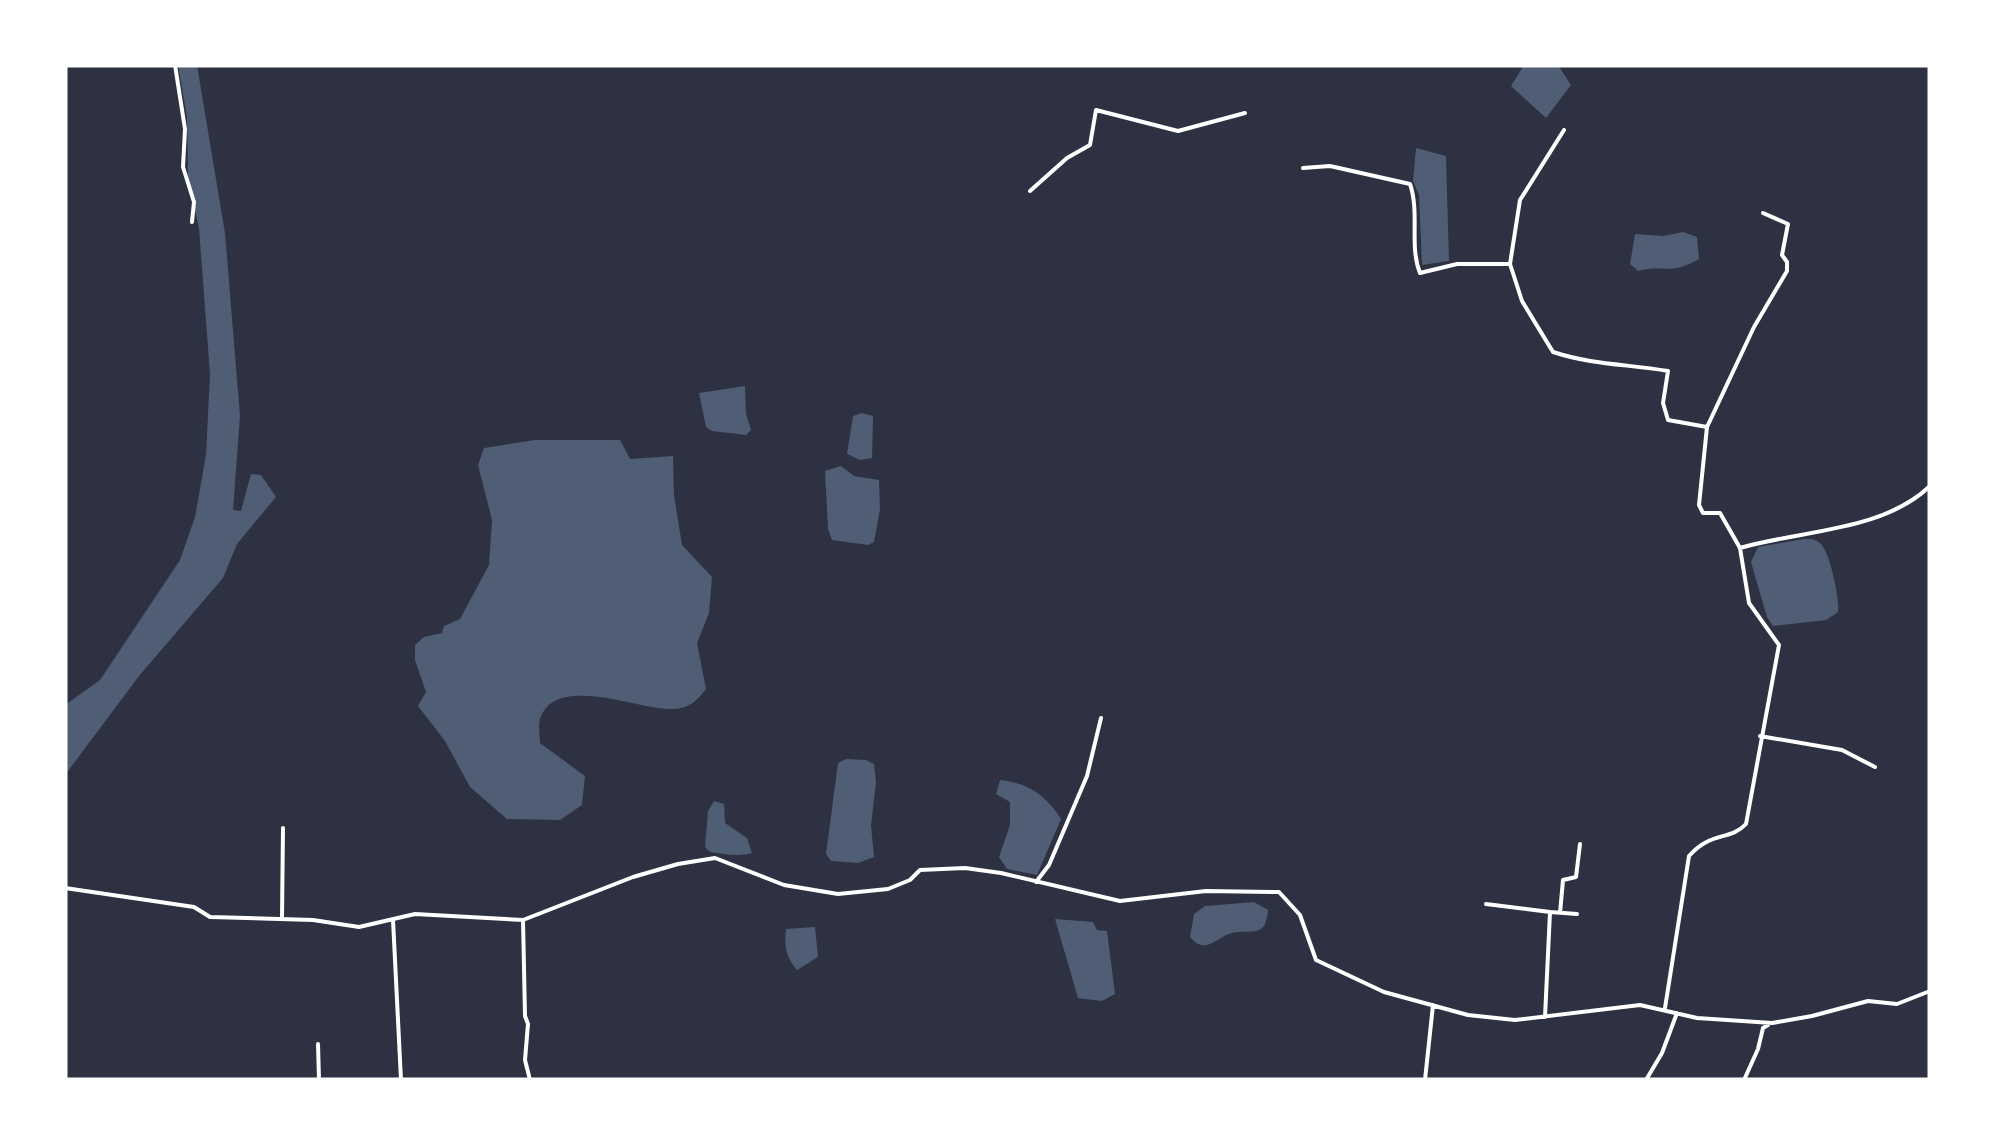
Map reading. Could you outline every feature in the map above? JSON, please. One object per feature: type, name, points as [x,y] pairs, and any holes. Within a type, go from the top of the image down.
[{"type":"street","points":[[176,65],[185,129],[183,167],[194,202],[192,222]]},
{"type":"street","points":[[1030,191],[1090,145],[1096,110],[1178,131],[1245,113]]},
{"type":"street","points":[[1564,130],[1520,200],[1510,264],[1522,301],[1553,352],[1590,364],[1668,371],[1664,403],[1668,420],[1707,427]]},
{"type":"street","points":[[1302,168],[1330,166],[1410,184],[1416,199],[1416,263],[1420,274],[1457,264],[1510,264]]},
{"type":"street","points":[[1665,1010],[1689,856],[1703,840],[1738,831],[1746,824],[1779,645],[1749,603],[1740,548],[1720,513],[1703,513],[1699,505],[1707,427],[1754,328],[1787,271],[1782,256],[1788,224],[1762,213]]},
{"type":"street","points":[[1740,548],[1770,539],[1862,524],[1930,486]]},
{"type":"street","points":[[1036,882],[1049,865],[1088,776],[1101,718]]},
{"type":"street","points":[[1760,736],[1842,750],[1875,766]]},
{"type":"street","points":[[282,828],[282,918]]},
{"type":"street","points":[[1560,913],[1563,880],[1576,876],[1580,844]]},
{"type":"street","points":[[65,888],[194,907],[210,917],[282,918],[359,927],[414,914],[523,920],[633,877],[716,858],[784,885],[838,894],[888,889],[910,880],[920,870],[965,868],[1120,901],[1206,891],[1278,892],[1300,915],[1316,960],[1384,992],[1500,1018],[1545,1017],[1626,1006],[1697,1018],[1772,1023],[1868,1000],[1898,1004],[1930,990]]},
{"type":"street","points":[[1486,904],[1576,914]]},
{"type":"street","points":[[1545,1017],[1550,912]]},
{"type":"street","points":[[394,920],[401,1080]]},
{"type":"street","points":[[523,920],[526,1060],[530,1080]]},
{"type":"street","points":[[1426,1080],[1433,1006]]},
{"type":"street","points":[[1646,1080],[1662,1053],[1677,1013]]},
{"type":"street","points":[[1744,1080],[1763,1028],[1772,1023]]},
{"type":"street","points":[[318,1044],[319,1080]]},
{"type":"water","points":[[178,65],[197,65],[225,233],[240,416],[233,510],[241,511],[251,474],[261,475],[276,497],[237,544],[223,578],[139,676],[65,775],[65,705],[100,680],[180,560],[195,517],[206,455],[210,374],[199,229],[188,176],[187,117]]},
{"type":"water","points":[[1524,65],[1558,65],[1571,85],[1546,118],[1511,86]]},
{"type":"water","points":[[1416,148],[1446,156],[1449,261],[1422,265],[1419,195],[1413,181]]},
{"type":"water","points":[[1683,232],[1697,237],[1699,259],[1674,268],[1638,271],[1630,264],[1635,234],[1663,236]]},
{"type":"water","points":[[745,386],[751,430],[746,435],[706,427],[699,393]]},
{"type":"water","points":[[853,416],[873,416],[872,458],[860,460],[847,454]]},
{"type":"water","points":[[535,440],[620,440],[630,459],[673,456],[682,545],[712,577],[709,613],[697,643],[706,689],[696,700],[674,709],[600,697],[563,698],[549,705],[540,719],[540,743],[585,776],[582,805],[560,820],[507,819],[470,787],[445,741],[418,706],[426,692],[415,660],[415,645],[424,637],[442,633],[444,626],[460,619],[489,565],[492,520],[478,465],[484,448]]},
{"type":"water","points":[[841,466],[854,476],[879,480],[880,509],[874,542],[868,545],[832,540],[828,529],[825,471]]},
{"type":"water","points":[[1816,540],[1824,548],[1834,576],[1838,612],[1826,620],[1773,626],[1751,562],[1758,547]]},
{"type":"water","points":[[846,759],[874,764],[874,857],[858,863],[831,861],[826,854],[838,763]]},
{"type":"water","points":[[1000,780],[1035,792],[1061,819],[1037,875],[1007,869],[999,857],[1010,825],[1010,802],[996,794]]},
{"type":"water","points":[[714,801],[724,804],[725,823],[747,838],[752,853],[710,852],[705,847],[708,811]]},
{"type":"water","points":[[1254,902],[1268,910],[1261,929],[1232,933],[1206,945],[1190,937],[1194,914],[1205,906]]},
{"type":"water","points":[[1055,919],[1093,922],[1097,930],[1107,931],[1115,994],[1102,1001],[1078,998]]},
{"type":"water","points":[[815,927],[818,957],[797,970],[787,951],[786,929]]}]
